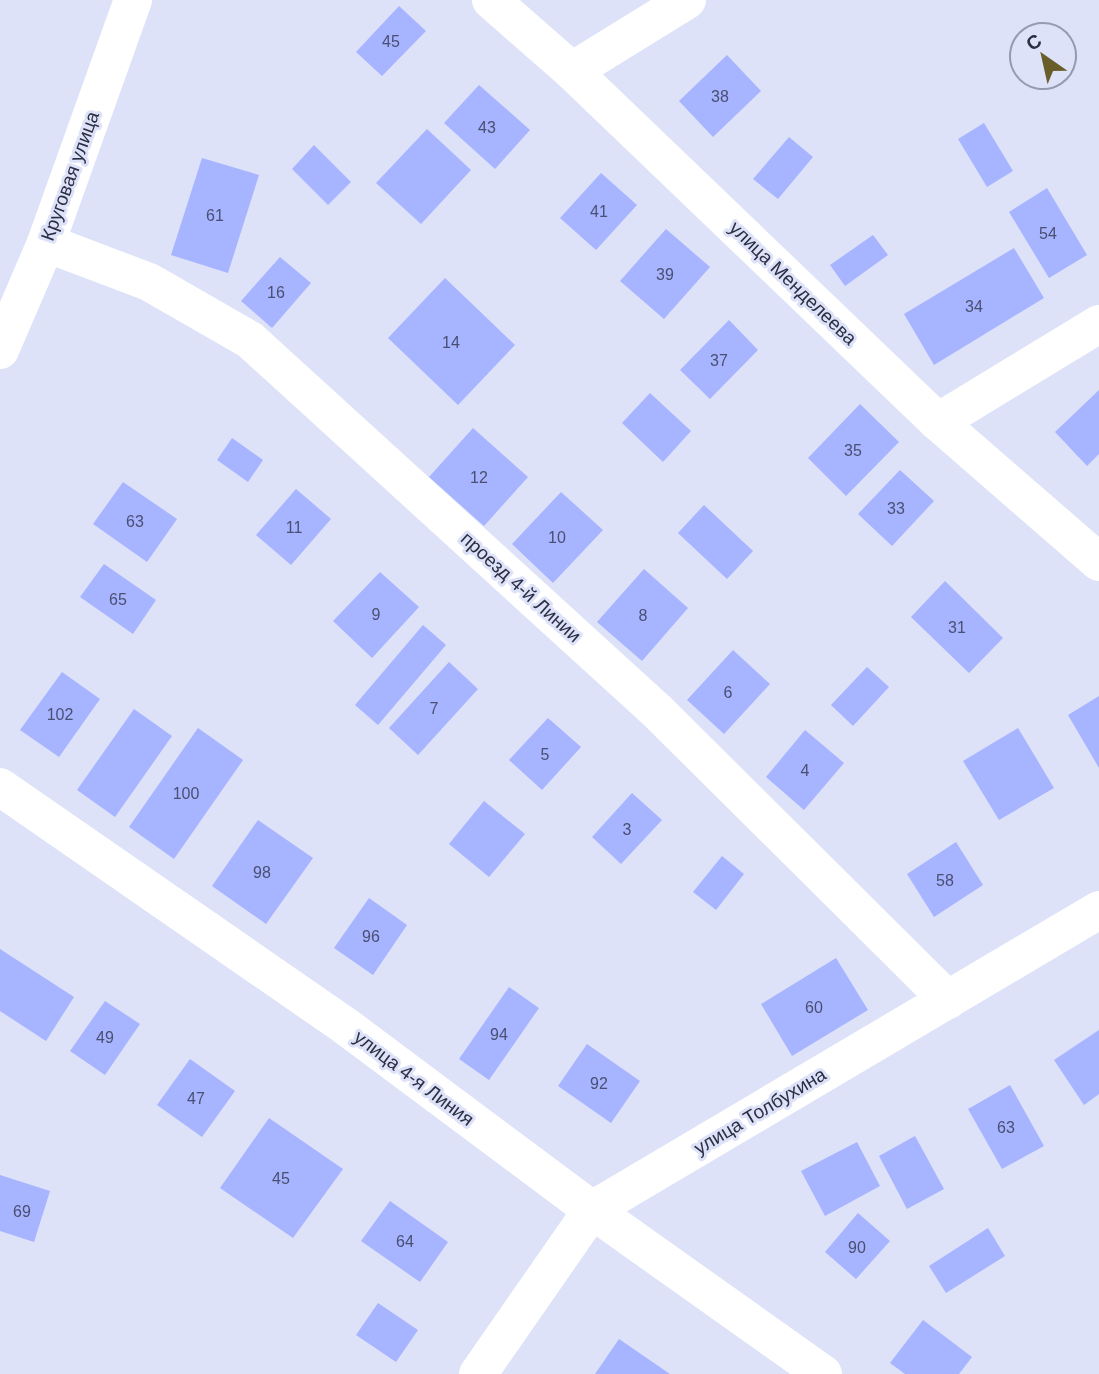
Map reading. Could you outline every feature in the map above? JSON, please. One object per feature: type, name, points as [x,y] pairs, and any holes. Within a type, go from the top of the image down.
[{"type":"street","name":"Круговая улица","points":[[0,350],[46,243],[133,0]]},
{"type":"street","name":"улица Менделеева","points":[[491,0],[572,71],[938,422],[1099,562]]},
{"type":"street","points":[[572,71],[687,0]]},
{"type":"street","name":"проезд 4-й Линии","points":[[46,243],[149,282],[250,340],[657,711],[948,1000]]},
{"type":"street","points":[[938,422],[1099,324]]},
{"type":"street","name":"улица 4-я Линия","points":[[0,787],[344,1025],[592,1210],[823,1374]]},
{"type":"street","name":"улица Толбухина","points":[[478,1374],[592,1210],[1099,910]]},
{"type":"building","points":[[399,6],[426,31],[382,76],[356,52]]},
{"type":"building","points":[[727,55],[761,91],[713,137],[679,101]]},
{"type":"building","points":[[479,85],[530,130],[495,169],[444,123]]},
{"type":"building","points":[[984,123],[1013,171],[987,187],[958,139]]},
{"type":"building","points":[[427,129],[471,170],[421,224],[376,183]]},
{"type":"building","points":[[789,137],[813,157],[778,199],[753,179]]},
{"type":"building","points":[[314,145],[351,182],[328,205],[292,169]]},
{"type":"building","points":[[202,158],[259,175],[228,273],[171,255]]},
{"type":"building","points":[[601,173],[637,205],[596,250],[560,218]]},
{"type":"building","points":[[1047,188],[1087,255],[1049,278],[1009,212]]},
{"type":"building","points":[[666,229],[710,267],[664,319],[620,281]]},
{"type":"building","points":[[873,235],[888,255],[845,286],[830,265]]},
{"type":"building","points":[[1014,248],[1044,298],[934,365],[904,314]]},
{"type":"building","points":[[280,257],[311,283],[272,328],[241,301]]},
{"type":"building","points":[[445,278],[515,345],[458,405],[388,338]]},
{"type":"building","points":[[729,320],[758,350],[710,399],[680,370]]},
{"type":"building","points":[[1099,390],[1099,454],[1087,466],[1055,432]]},
{"type":"building","points":[[650,393],[691,431],[663,462],[622,423]]},
{"type":"building","points":[[860,404],[899,442],[846,496],[808,458]]},
{"type":"building","points":[[473,428],[528,477],[484,526],[429,477]]},
{"type":"building","points":[[232,438],[263,460],[248,482],[217,460]]},
{"type":"building","points":[[900,470],[934,501],[892,546],[858,514]]},
{"type":"building","points":[[123,482],[177,519],[147,562],[93,524]]},
{"type":"building","points":[[296,489],[331,519],[291,565],[256,535]]},
{"type":"building","points":[[561,492],[603,530],[553,583],[512,544]]},
{"type":"building","points":[[704,505],[753,551],[727,579],[678,533]]},
{"type":"building","points":[[104,564],[156,600],[133,634],[80,597]]},
{"type":"building","points":[[644,569],[688,608],[642,661],[597,622]]},
{"type":"building","points":[[380,572],[419,607],[372,658],[333,621]]},
{"type":"building","points":[[945,581],[1003,638],[969,673],[911,617]]},
{"type":"building","points":[[423,625],[446,645],[378,725],[355,705]]},
{"type":"building","points":[[733,650],[770,684],[724,734],[687,700]]},
{"type":"building","points":[[449,662],[478,689],[418,755],[389,728]]},
{"type":"building","points":[[867,667],[889,687],[853,726],[831,705]]},
{"type":"building","points":[[62,672],[100,699],[59,757],[20,730]]},
{"type":"building","points":[[1099,696],[1099,768],[1068,715]]},
{"type":"building","points":[[134,709],[172,736],[115,817],[77,790]]},
{"type":"building","points":[[548,718],[581,747],[542,790],[509,760]]},
{"type":"building","points":[[198,728],[243,760],[174,859],[129,827]]},
{"type":"building","points":[[1018,728],[1054,788],[999,820],[963,761]]},
{"type":"building","points":[[805,730],[844,763],[804,810],[766,777]]},
{"type":"building","points":[[632,793],[662,820],[621,864],[592,837]]},
{"type":"building","points":[[484,801],[525,834],[489,877],[449,844]]},
{"type":"building","points":[[258,820],[313,858],[266,924],[212,886]]},
{"type":"building","points":[[956,842],[983,885],[934,917],[907,874]]},
{"type":"building","points":[[722,856],[744,874],[716,910],[693,892]]},
{"type":"building","points":[[369,898],[407,925],[373,975],[334,948]]},
{"type":"building","points":[[0,949],[74,997],[46,1041],[0,1011]]},
{"type":"building","points":[[836,958],[868,1010],[792,1056],[761,1004]]},
{"type":"building","points":[[509,987],[539,1008],[489,1080],[459,1059]]},
{"type":"building","points":[[105,1001],[140,1024],[105,1075],[70,1051]]},
{"type":"building","points":[[1099,1030],[1099,1094],[1084,1105],[1054,1060]]},
{"type":"building","points":[[587,1044],[640,1081],[611,1123],[558,1086]]},
{"type":"building","points":[[190,1059],[235,1091],[202,1137],[157,1105]]},
{"type":"building","points":[[1010,1085],[1044,1146],[1002,1169],[968,1109]]},
{"type":"building","points":[[269,1118],[343,1169],[293,1238],[220,1188]]},
{"type":"building","points":[[915,1136],[944,1189],[907,1209],[879,1156]]},
{"type":"building","points":[[857,1142],[880,1186],[825,1216],[801,1171]]},
{"type":"building","points":[[0,1175],[50,1191],[34,1242],[0,1231]]},
{"type":"building","points":[[390,1201],[448,1242],[420,1282],[361,1241]]},
{"type":"building","points":[[858,1213],[890,1241],[856,1279],[825,1252]]},
{"type":"building","points":[[988,1228],[1005,1256],[946,1293],[929,1266]]},
{"type":"building","points":[[378,1303],[418,1330],[396,1362],[356,1335]]},
{"type":"building","points":[[923,1320],[972,1357],[959,1374],[905,1374],[890,1363]]},
{"type":"building","points":[[619,1339],[670,1374],[595,1374]]}]
